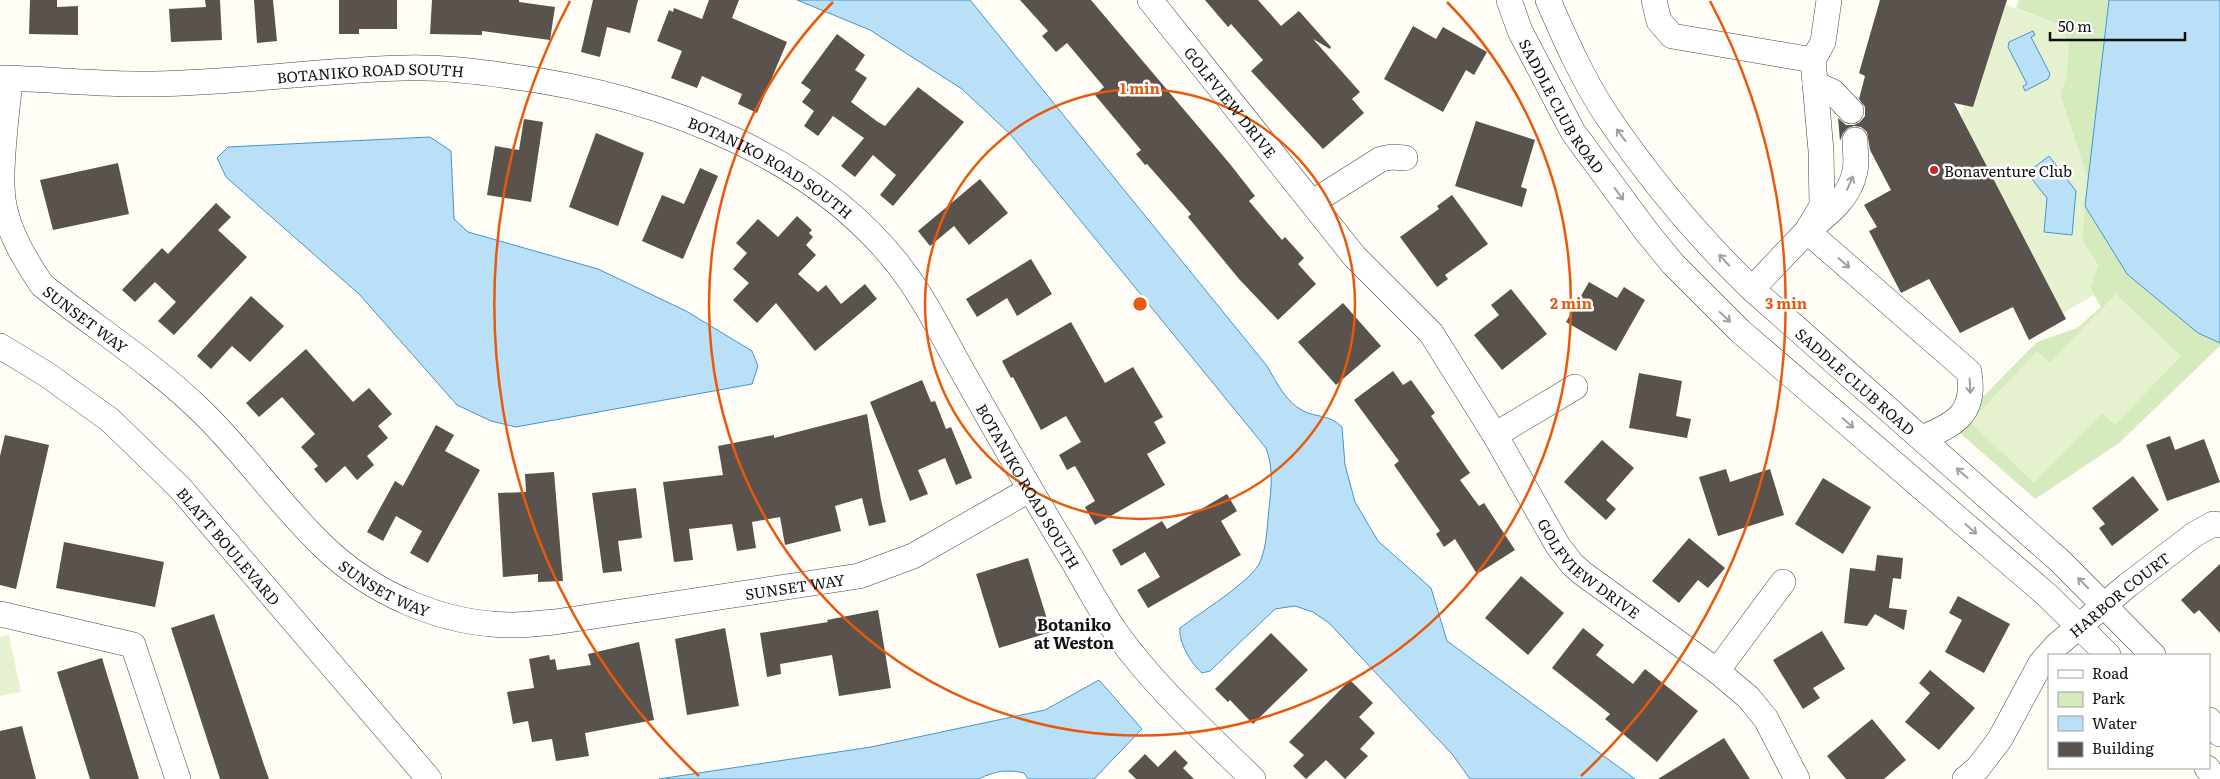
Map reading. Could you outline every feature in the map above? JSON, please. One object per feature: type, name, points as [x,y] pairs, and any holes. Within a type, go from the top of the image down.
[{"type":"street","name":"GOLFVIEW DRIVE","points":[[1150,0],[1314,202],[1355,257],[1432,333],[1495,435],[1558,546],[1572,564],[1717,671],[1748,697],[1766,719],[1797,779]]},
{"type":"street","name":"SADDLE CLUB ROAD","points":[[1509,0],[1520,31],[1573,132],[1646,231],[1673,264],[1740,331],[2033,583],[2107,654]]},
{"type":"street","name":"SADDLE CLUB ROAD","points":[[1548,0],[1565,39],[1606,115],[1684,216],[1752,289],[2060,561],[2105,604],[2152,654]]},
{"type":"street","points":[[1654,0],[1659,21],[1672,36],[1814,60]]},
{"type":"street","points":[[1807,231],[1822,206],[1823,188],[1814,60],[1823,42],[1829,0]]},
{"type":"street","name":"BOTANIKO ROAD SOUTH","points":[[5,78],[142,84],[241,81],[407,68],[472,71],[552,82],[630,100],[684,118],[782,166],[829,197],[878,239],[916,290],[1029,490],[1115,631],[1151,679],[1252,779]]},
{"type":"street","name":"SUNSET WAY","points":[[5,78],[2,188],[8,221],[25,259],[42,285],[160,376],[198,408],[322,545],[344,564],[376,587],[436,614],[477,622],[513,625],[555,622],[859,576],[913,556],[1029,490]]},
{"type":"street","points":[[1815,84],[1833,92],[1851,111]]},
{"type":"street","points":[[1752,289],[1807,231],[1834,210],[1846,193],[1855,172],[1855,140]]},
{"type":"street","points":[[1314,202],[1381,159],[1392,157],[1405,158]]},
{"type":"street","points":[[1807,231],[1969,372],[1972,390],[1960,418],[1948,428],[1922,438]]},
{"type":"street","name":"BLATT BOULEVARD","points":[[0,346],[46,374],[110,420],[180,488],[429,779]]},
{"type":"street","points":[[1495,435],[1575,387]]},
{"type":"street","name":"HARBOR COURT","points":[[2049,654],[2105,604],[2195,534],[2213,524],[2220,525]]},
{"type":"street","points":[[1717,671],[1783,582]]},
{"type":"street","points":[[0,614],[133,645],[178,779]]},
{"type":"street","name":"HARBOR COURT","points":[[1965,779],[1978,768],[2000,739],[2041,663],[2048,655]]},
{"type":"street","points":[[2210,721],[2220,734]]},
{"type":"street","points":[[2207,769],[2216,779]]},
{"type":"green space","points":[[2019,0],[2109,0],[2088,181],[2060,94],[2067,75],[2057,24],[2016,8]]},
{"type":"green space","points":[[2006,5],[2057,24],[2069,43],[2067,75],[2060,94],[2088,181],[2082,240],[2098,265],[2090,288],[2094,295],[2063,313],[1961,116],[1964,105],[1973,107]]},
{"type":"green space","points":[[2085,206],[2127,274],[2198,333],[2220,343],[2220,346],[2119,443],[2035,499],[1953,427],[2037,342],[2077,328],[2101,307],[2090,288],[2098,265],[2082,240]]},
{"type":"green space","points":[[2116,294],[2181,356],[2115,425],[2102,413],[2034,483],[1970,422],[2037,351],[2050,363]]},
{"type":"green space","points":[[9,635],[21,692],[0,696],[0,637]]},
{"type":"water","points":[[797,0],[970,0],[1267,366],[1286,397],[1303,411],[1333,420],[1342,427],[1345,465],[1355,502],[1378,541],[1431,588],[1447,641],[1635,779],[1470,779],[1452,754],[1329,623],[1313,612],[1295,606],[1275,609],[1210,671],[1202,673],[1186,652],[1181,639],[1180,628],[1236,588],[1255,570],[1260,562],[1265,543],[1271,486],[1270,463],[1266,448],[1010,134],[962,89],[870,30]]},
{"type":"water","points":[[2109,0],[2220,0],[2220,343],[2198,333],[2127,274],[2085,206]]},
{"type":"water","points":[[2033,31],[2035,35],[2031,37],[2050,74],[2048,79],[2025,91],[2023,86],[2027,84],[2008,47],[2009,42]]},
{"type":"water","points":[[430,137],[451,151],[454,219],[468,232],[598,269],[686,311],[752,351],[758,366],[752,384],[516,427],[491,421],[457,405],[359,294],[226,177],[217,158],[228,147]]},
{"type":"water","points":[[2049,156],[2076,191],[2072,235],[2044,232],[2047,198],[2027,173]]},
{"type":"water","points":[[1099,680],[1142,729],[1094,779],[1028,779],[1024,773],[1006,771],[990,774],[979,779],[659,779],[871,747],[1045,710]]},
{"type":"building","points":[[30,0],[57,0],[57,7],[78,6],[78,35],[29,34]]},
{"type":"building","points":[[205,0],[220,0],[222,40],[171,42],[169,9],[206,7]]},
{"type":"building","points":[[254,0],[273,0],[277,41],[257,43]]},
{"type":"building","points":[[339,0],[397,0],[397,29],[359,29],[359,34],[339,34]]},
{"type":"building","points":[[432,0],[519,0],[519,2],[555,7],[550,40],[482,31],[482,35],[430,34]]},
{"type":"building","points":[[593,0],[638,0],[630,33],[607,27],[600,57],[581,52]]},
{"type":"building","points":[[709,0],[739,0],[732,18],[787,42],[757,113],[738,104],[742,94],[702,76],[697,88],[671,78],[682,51],[657,41],[669,10],[673,12],[674,8],[702,19]]},
{"type":"building","points":[[1020,0],[1091,0],[1230,164],[1255,196],[1249,201],[1282,240],[1285,237],[1304,258],[1298,264],[1316,284],[1278,320],[1239,279],[1188,217],[1191,214],[1136,154],[1141,150],[1095,95],[1104,87],[1067,43],[1056,52],[1042,36],[1048,31]]},
{"type":"building","points":[[1205,0],[1258,0],[1281,26],[1299,11],[1331,47],[1330,49],[1313,39],[1360,92],[1352,99],[1364,113],[1323,149],[1251,71],[1263,60],[1231,24],[1228,27]]},
{"type":"building","name":"Bonaventure Club","points":[[1880,0],[2007,0],[1973,107],[1954,103],[2066,319],[2029,340],[2013,307],[1960,333],[1929,279],[1901,293],[1869,231],[1877,227],[1864,205],[1891,190],[1870,150],[1867,132],[1861,127],[1854,126],[1848,128],[1843,133],[1840,141],[1838,118],[1846,125],[1854,125],[1865,116],[1865,107],[1859,99],[1865,76],[1859,73]]},
{"type":"building","points":[[1413,26],[1436,39],[1443,27],[1487,52],[1474,75],[1466,70],[1443,112],[1384,79]]},
{"type":"building","points":[[837,34],[865,55],[855,70],[867,78],[851,102],[878,122],[885,126],[918,87],[964,122],[893,206],[880,195],[896,175],[873,155],[855,177],[841,166],[864,138],[833,116],[818,136],[804,126],[814,111],[802,102],[811,90],[801,83]]},
{"type":"building","points":[[524,119],[543,122],[531,202],[487,195],[495,146],[519,150]]},
{"type":"building","points":[[1476,121],[1535,140],[1521,187],[1527,189],[1522,207],[1455,186]]},
{"type":"building","points":[[596,133],[644,153],[618,226],[569,207]]},
{"type":"building","points":[[118,163],[129,214],[53,230],[40,180]]},
{"type":"building","points":[[700,168],[718,176],[683,259],[642,241],[662,195],[684,204]]},
{"type":"building","points":[[980,179],[1008,213],[969,245],[954,226],[930,246],[918,231]]},
{"type":"building","points":[[1452,195],[1488,244],[1445,275],[1448,279],[1437,287],[1400,237],[1439,209],[1437,206]]},
{"type":"building","points":[[216,203],[231,217],[218,230],[247,257],[174,335],[158,321],[176,302],[155,282],[135,302],[122,290],[162,248],[168,254]]},
{"type":"building","points":[[797,216],[812,230],[809,233],[813,237],[806,245],[816,255],[798,274],[818,292],[826,285],[841,304],[865,284],[877,299],[815,351],[776,303],[757,323],[733,300],[749,283],[733,269],[747,253],[736,243],[758,219],[778,237]]},
{"type":"building","points":[[1031,259],[1052,294],[1017,316],[1007,298],[977,317],[966,299]]},
{"type":"building","points":[[1589,282],[1617,298],[1624,287],[1645,300],[1616,351],[1566,322]]},
{"type":"building","points":[[1511,289],[1547,334],[1502,370],[1474,335],[1499,315],[1491,305]]},
{"type":"building","points":[[251,296],[284,326],[250,362],[232,346],[211,369],[197,356]]},
{"type":"building","points":[[1343,303],[1381,346],[1336,385],[1298,342]]},
{"type":"building","points":[[1071,322],[1105,383],[1133,367],[1163,417],[1154,422],[1166,443],[1147,454],[1165,485],[1095,525],[1085,507],[1095,501],[1075,466],[1067,470],[1059,455],[1081,442],[1066,416],[1041,430],[1013,377],[1011,378],[1002,361]]},
{"type":"building","points":[[306,349],[353,402],[369,388],[392,414],[378,426],[388,438],[367,456],[374,465],[357,480],[345,466],[326,483],[314,469],[318,466],[301,447],[315,434],[282,397],[259,417],[246,403]]},
{"type":"building","points":[[1393,371],[1403,385],[1411,380],[1435,413],[1431,416],[1470,473],[1460,480],[1479,506],[1484,503],[1515,550],[1477,574],[1455,539],[1444,547],[1436,534],[1440,531],[1394,465],[1399,461],[1354,400]]},
{"type":"building","points":[[1639,373],[1682,381],[1676,416],[1691,419],[1687,438],[1629,428]]},
{"type":"building","points":[[922,380],[931,402],[935,401],[946,429],[951,427],[972,478],[956,485],[945,458],[918,470],[928,494],[910,501],[870,402]]},
{"type":"building","points":[[867,414],[886,522],[869,526],[862,498],[835,506],[841,531],[785,545],[780,517],[752,522],[756,548],[737,551],[732,524],[689,529],[693,560],[674,562],[663,482],[723,475],[718,446],[774,435],[774,438]]},
{"type":"building","points":[[436,425],[454,435],[445,451],[480,470],[428,563],[410,553],[422,531],[396,516],[383,541],[367,532],[395,481],[403,486]]},
{"type":"building","points":[[5,435],[49,445],[16,589],[0,585],[0,456]]},
{"type":"building","points":[[2170,436],[2175,450],[2204,439],[2220,482],[2167,501],[2146,445]]},
{"type":"building","points":[[1602,440],[1634,468],[1606,500],[1616,509],[1606,520],[1564,482]]},
{"type":"building","points":[[1726,469],[1730,482],[1770,469],[1784,515],[1718,536],[1699,477]]},
{"type":"building","points":[[554,472],[563,581],[538,582],[538,574],[503,577],[498,493],[526,492],[525,474]]},
{"type":"building","points":[[2133,476],[2159,510],[2112,546],[2099,528],[2105,524],[2092,508]]},
{"type":"building","points":[[1823,478],[1871,507],[1843,554],[1795,524]]},
{"type":"building","points":[[636,488],[642,538],[618,541],[622,571],[603,573],[592,493]]},
{"type":"building","points":[[1227,494],[1237,511],[1221,521],[1241,555],[1148,608],[1137,590],[1160,577],[1145,552],[1121,566],[1112,550],[1162,521],[1167,529]]},
{"type":"building","points":[[1689,538],[1725,568],[1708,588],[1698,580],[1679,603],[1652,581]]},
{"type":"building","points":[[64,542],[164,562],[155,607],[56,588]]},
{"type":"building","points":[[1877,555],[1903,558],[1901,579],[1893,578],[1889,608],[1907,610],[1904,630],[1875,614],[1867,626],[1844,623],[1850,568],[1875,571]]},
{"type":"building","points":[[1028,558],[1051,632],[999,648],[976,574]]},
{"type":"building","points":[[2220,564],[2220,633],[2199,610],[2194,614],[2181,600]]},
{"type":"building","points":[[1521,576],[1564,613],[1528,655],[1485,618]]},
{"type":"building","points":[[1958,596],[2010,624],[1984,673],[1945,652],[1962,620],[1949,613]]},
{"type":"building","points":[[878,610],[891,688],[839,696],[832,655],[780,664],[781,674],[767,677],[760,633],[828,622],[827,620]]},
{"type":"building","points":[[214,614],[269,779],[220,779],[171,628]]},
{"type":"building","points":[[725,628],[739,706],[687,715],[675,639]]},
{"type":"building","points":[[1583,628],[1604,645],[1596,655],[1633,684],[1645,669],[1698,711],[1657,762],[1605,719],[1610,714],[1552,668]]},
{"type":"building","points":[[1822,631],[1845,669],[1813,688],[1820,698],[1803,709],[1773,660]]},
{"type":"building","points":[[1271,633],[1308,670],[1253,724],[1230,700],[1228,702],[1215,689]]},
{"type":"building","points":[[639,642],[654,720],[585,733],[589,756],[556,761],[552,739],[532,742],[528,721],[513,724],[507,692],[534,688],[529,659],[549,655],[550,660],[555,659],[557,670],[591,665],[588,654]]},
{"type":"building","points":[[102,658],[139,779],[90,779],[57,672]]},
{"type":"building","points":[[1930,670],[1975,708],[1939,750],[1905,722],[1930,693],[1919,683]]},
{"type":"building","points":[[1350,680],[1373,703],[1359,717],[1375,733],[1360,749],[1368,756],[1345,779],[1326,760],[1306,779],[1293,766],[1304,755],[1289,742]]},
{"type":"building","points":[[1872,719],[1906,760],[1884,779],[1846,779],[1827,756]]},
{"type":"building","points":[[22,726],[36,779],[0,779],[0,731]]},
{"type":"building","points":[[1724,738],[1750,779],[1658,779]]},
{"type":"building","points":[[1175,750],[1188,763],[1183,768],[1194,779],[1136,779],[1128,771],[1145,754],[1158,767]]},
{"type":"place","name":"Bonaventure Club","points":[[1934,170]]},
{"type":"district","name":"Botaniko at Weston","points":[[1074,633]]}]
